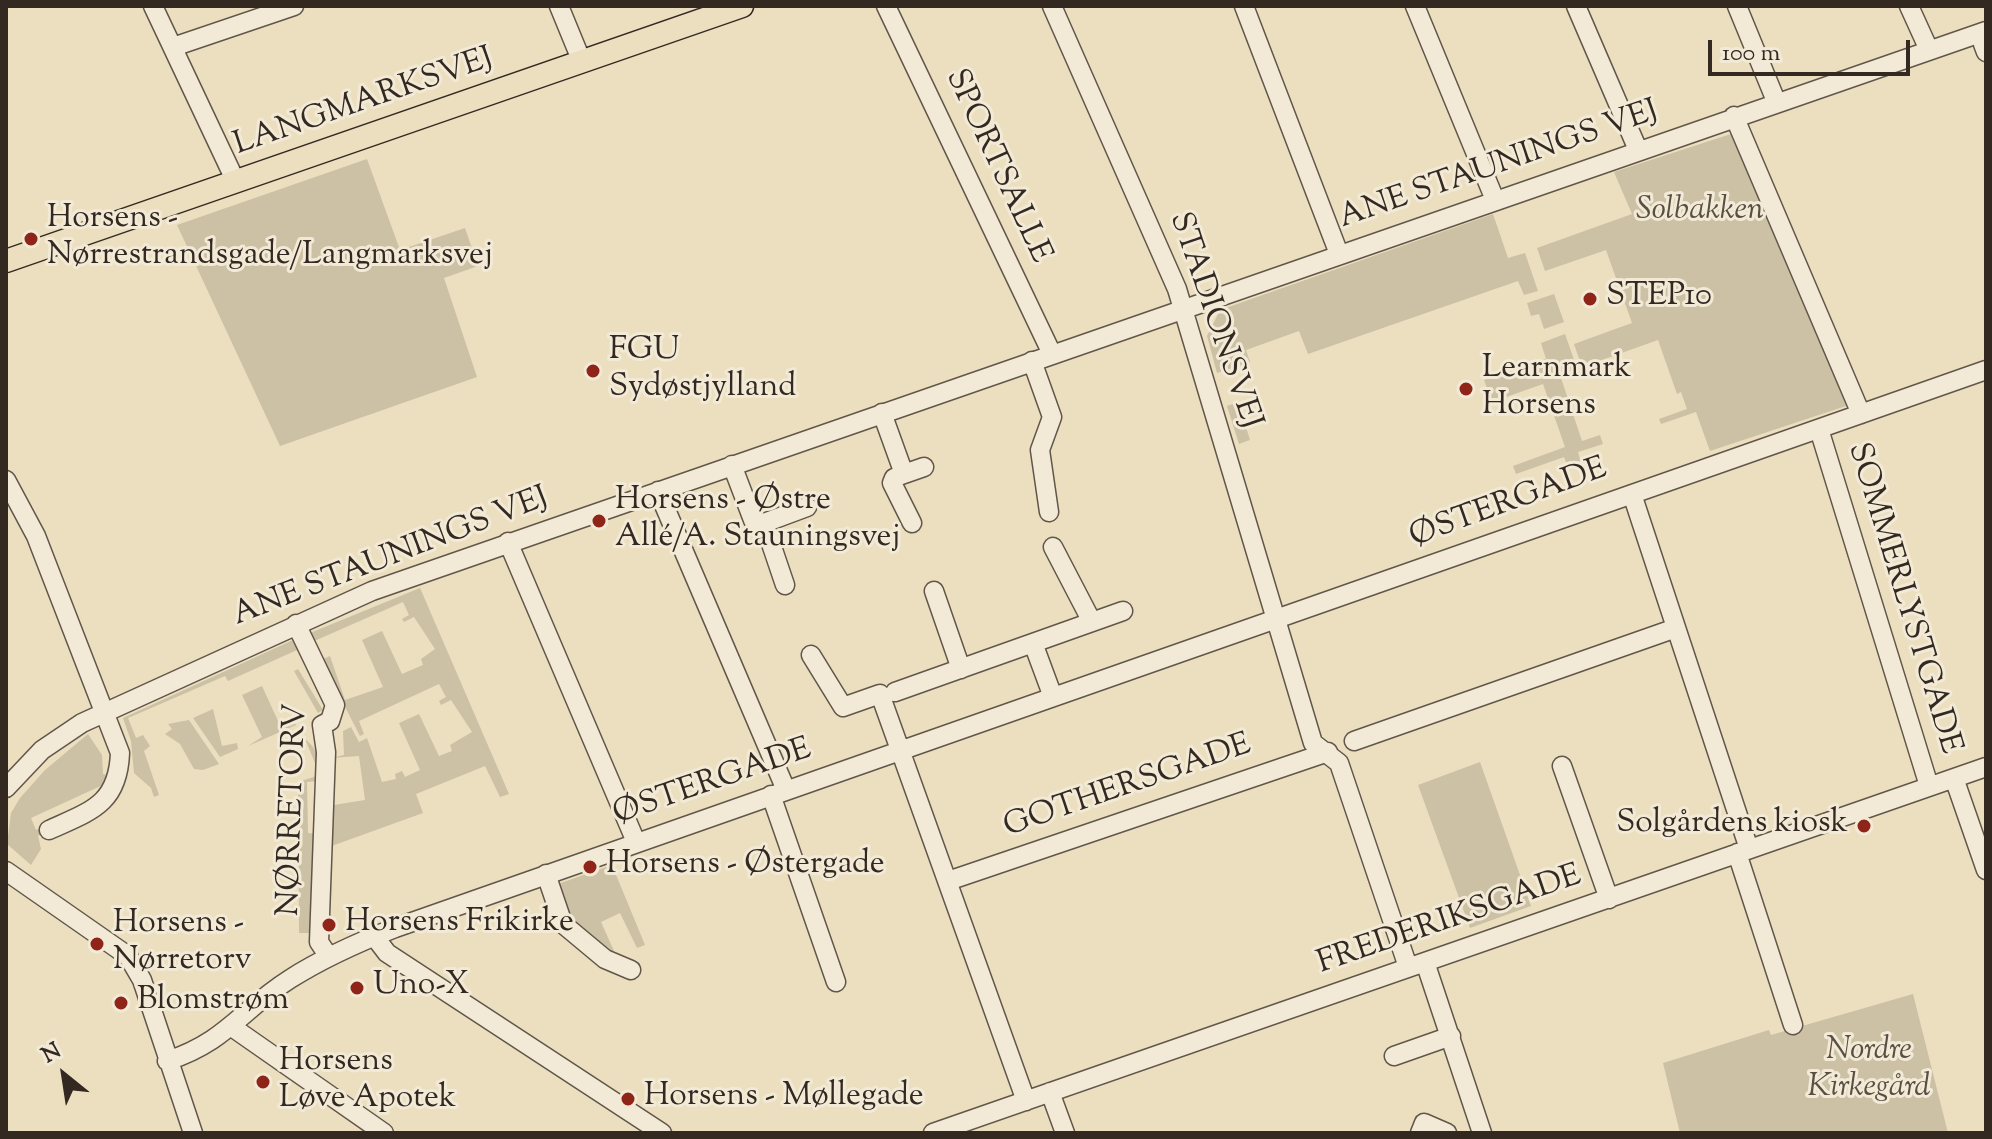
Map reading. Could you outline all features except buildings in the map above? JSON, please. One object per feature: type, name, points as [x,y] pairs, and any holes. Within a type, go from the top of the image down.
[{"type":"main road","name":"LANGMARKSVEJ","points":[[6,261],[742,6]]},
{"type":"street","points":[[153,6],[236,182]]},
{"type":"street","points":[[173,47],[294,6]]},
{"type":"street","points":[[559,6],[582,62]]},
{"type":"street","name":"SPORTSALLE","points":[[886,6],[1052,354]]},
{"type":"street","name":"STADIONSVEJ","points":[[1052,6],[1183,309],[1279,619],[1313,743],[1339,763],[1417,964],[1451,1036],[1482,1133]]},
{"type":"street","points":[[1244,6],[1339,254]]},
{"type":"street","points":[[1415,6],[1495,200]]},
{"type":"street","points":[[1576,6],[1638,150]]},
{"type":"street","points":[[1737,6],[1776,101]]},
{"type":"street","points":[[1909,6],[1929,50]]},
{"type":"street","name":"ANE STAUNINGS VEJ","points":[[6,788],[42,750],[106,711],[372,591],[1776,101],[1929,50],[1985,42]]},
{"type":"street","points":[[1734,116],[1861,414]]},
{"type":"street","points":[[1032,361],[1052,417],[1040,450],[1049,512]]},
{"type":"street","name":"ØSTERGADE","points":[[374,936],[1986,370]]},
{"type":"street","points":[[882,413],[904,474]]},
{"type":"street","name":"SOMMERLYSTGADE","points":[[1819,429],[1929,786]]},
{"type":"street","points":[[732,465],[753,520],[764,523],[807,507]]},
{"type":"street","points":[[912,523],[892,483],[894,478],[924,467]]},
{"type":"street","points":[[6,480],[36,536],[120,753],[118,778],[99,805],[49,830]]},
{"type":"street","points":[[658,491],[779,793],[836,982]]},
{"type":"street","points":[[1632,494],[1676,628],[1793,1025]]},
{"type":"street","points":[[764,523],[785,585]]},
{"type":"street","points":[[508,542],[636,842]]},
{"type":"street","points":[[1053,547],[1092,622]]},
{"type":"street","points":[[934,591],[961,669]]},
{"type":"street","points":[[895,692],[1123,611]]},
{"type":"street","name":"NØRRETORV","points":[[296,624],[336,713],[322,725],[326,752],[319,942],[329,957]]},
{"type":"street","points":[[1354,741],[1676,628]]},
{"type":"street","points":[[1033,643],[1053,697]]},
{"type":"street","name":"ØSTERGADE","points":[[811,655],[843,707],[880,694],[901,750]]},
{"type":"street","points":[[901,750],[1026,1101]]},
{"type":"street","name":"GOTHERSGADE","points":[[948,881],[1328,752]]},
{"type":"street","points":[[1562,766],[1609,899]]},
{"type":"street","name":"FREDERIKSGADE","points":[[933,1133],[1986,767]]},
{"type":"street","points":[[1954,778],[1986,870]]},
{"type":"street","points":[[6,871],[121,949],[142,980],[193,1133]]},
{"type":"street","points":[[546,874],[563,924],[605,959],[631,970]]},
{"type":"street","points":[[374,936],[387,953],[662,1133]]},
{"type":"street","name":"NØRRETORV","points":[[167,1061],[207,1046],[288,980],[374,936]]},
{"type":"street","points":[[232,1027],[384,1133]]},
{"type":"street","points":[[1394,1056],[1451,1036]]},
{"type":"street","points":[[1050,1092],[1065,1133]]},
{"type":"street","points":[[1420,1133],[1424,1123],[1447,1133]]},
{"type":"green space","name":"Solbakken","points":[[1734,133],[1849,405],[1710,451],[1696,412],[1661,424],[1659,419],[1687,409],[1681,392],[1677,394],[1658,340],[1582,367],[1574,344],[1632,323],[1606,250],[1545,271],[1537,248],[1632,214],[1614,172]]},
{"type":"green space","points":[[367,159],[400,250],[465,228],[478,266],[444,278],[477,377],[280,446],[177,225]]},
{"type":"green space","points":[[1493,214],[1508,258],[1525,253],[1538,291],[1524,295],[1518,281],[1308,354],[1299,331],[1246,350],[1250,362],[1217,373],[1207,336],[1220,310]]},
{"type":"green space","points":[[1554,294],[1564,322],[1544,329],[1539,314],[1531,316],[1527,303]]},
{"type":"green space","points":[[1565,334],[1577,368],[1560,375],[1582,441],[1600,435],[1603,444],[1578,452],[1581,463],[1568,468],[1564,457],[1516,474],[1513,466],[1565,447],[1543,384],[1492,402],[1484,380],[1546,359],[1541,343]]},
{"type":"green space","points":[[1238,402],[1250,440],[1239,444],[1227,406]]},
{"type":"green space","points":[[420,588],[509,794],[500,797],[485,766],[416,794],[423,813],[326,848],[328,806],[365,800],[359,756],[331,758],[344,755],[343,731],[351,727],[359,742],[367,738],[382,782],[396,779],[395,774],[402,771],[405,777],[420,770],[399,723],[419,714],[439,756],[452,751],[450,745],[472,732],[451,700],[441,705],[439,701],[446,697],[439,684],[359,721],[364,734],[360,736],[321,660],[330,656],[345,700],[383,687],[362,640],[382,631],[402,674],[423,665],[421,659],[435,649],[414,617],[404,622],[402,619],[409,615],[403,602],[312,642],[310,633]]},
{"type":"green space","points":[[293,640],[307,662],[304,663],[297,650],[228,681],[225,676],[128,718],[136,738],[143,735],[150,746],[144,751],[159,795],[154,797],[151,788],[134,773],[131,741],[123,718]]},
{"type":"green space","points":[[298,669],[323,710],[318,713],[294,671]]},
{"type":"green space","points":[[262,686],[278,721],[291,716],[296,725],[248,746],[262,737],[242,695]]},
{"type":"green space","points":[[213,709],[222,746],[237,743],[238,749],[220,757],[193,718]]},
{"type":"green space","points":[[189,720],[219,764],[203,770],[194,769],[180,744],[165,734],[172,729],[168,724]]},
{"type":"green space","points":[[88,734],[102,755],[103,774],[108,775],[105,784],[31,818],[36,830],[39,829],[42,834],[38,836],[41,849],[31,865],[7,844],[11,813],[45,770]]},
{"type":"green space","points":[[305,739],[316,753],[319,773]]},
{"type":"green space","points":[[1480,762],[1531,906],[1470,928],[1418,785]]},
{"type":"green space","points":[[319,775],[318,781],[307,782],[308,833],[318,834],[317,933],[299,933],[298,782]]},
{"type":"green space","points":[[612,865],[645,945],[637,948],[620,913],[601,922],[614,951],[592,943],[577,926],[558,884]]},
{"type":"green space","name":"Nordre Kirkegård","points":[[1913,994],[1948,1133],[1680,1133],[1663,1063],[1769,1030],[1771,1035]]},
{"type":"place","name":"Horsens - Nørrestrandsgade/Langmarksvej","points":[[31,239]]},
{"type":"place","name":"STEP10","points":[[1590,299]]},
{"type":"place","name":"FGU Sydøstjylland","points":[[593,371]]},
{"type":"place","name":"Learnmark Horsens","points":[[1466,389]]},
{"type":"place","name":"Horsens - Østre Allé/A. Stauningsvej","points":[[599,521]]},
{"type":"place","name":"Solgårdens kiosk","points":[[1864,826]]},
{"type":"place","name":"Horsens - Østergade","points":[[590,867]]},
{"type":"place","name":"Horsens Frikirke","points":[[329,925]]},
{"type":"place","name":"Horsens - Nørretorv","points":[[97,944]]},
{"type":"place","name":"Uno-X","points":[[357,988]]},
{"type":"place","name":"Blomstrøm","points":[[121,1003]]},
{"type":"place","name":"Horsens Løve Apotek","points":[[263,1082]]},
{"type":"place","name":"Horsens - Møllegade","points":[[628,1099]]}]
